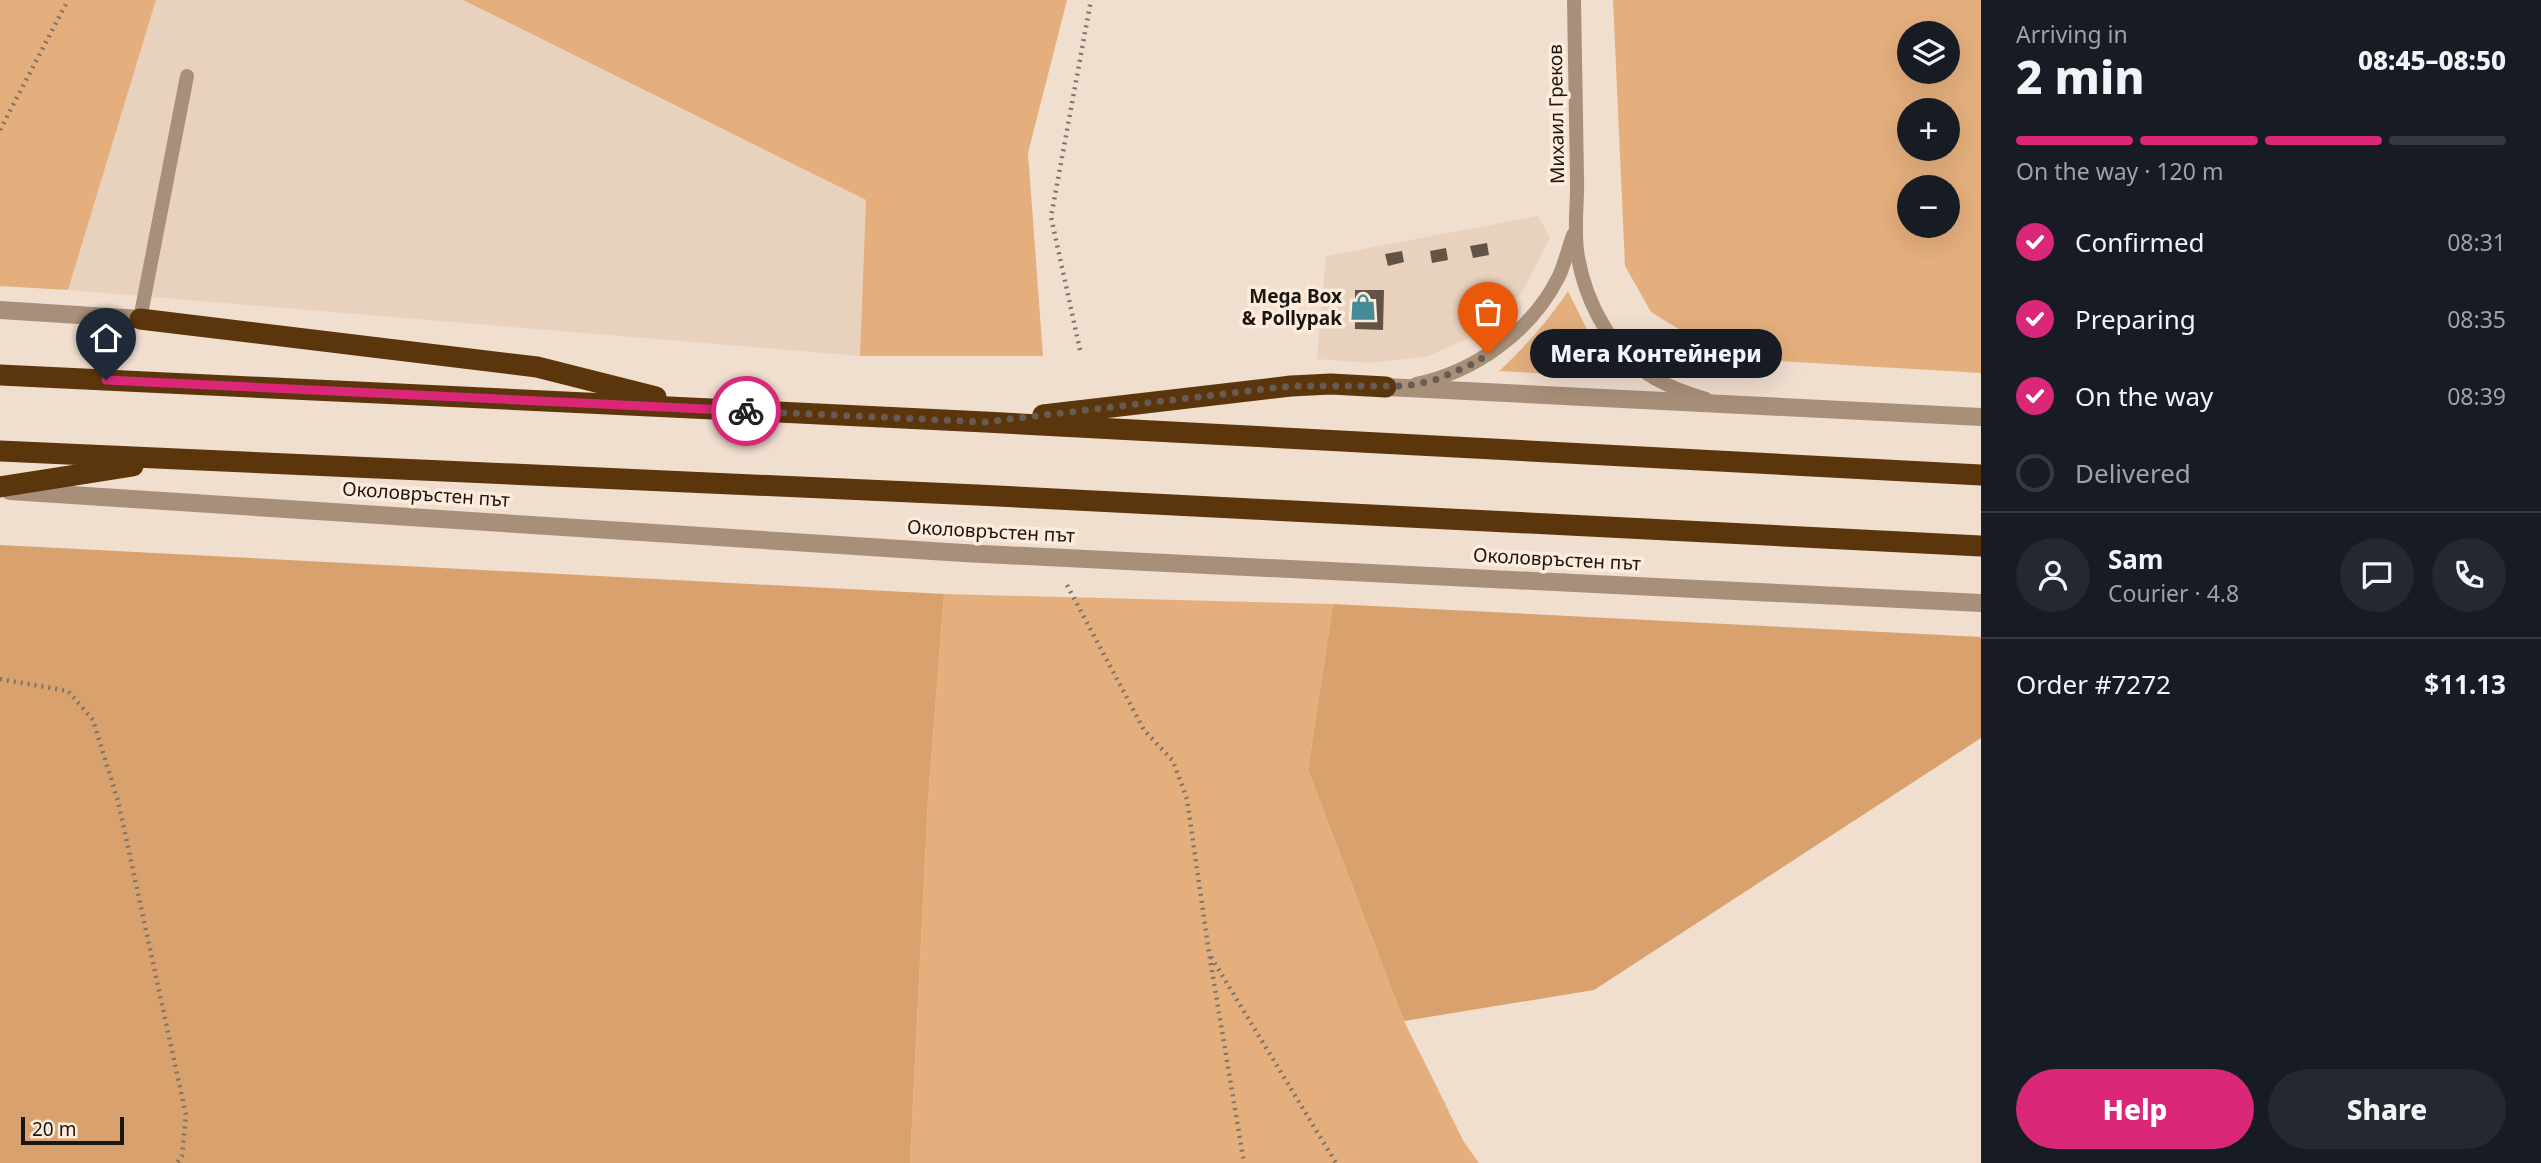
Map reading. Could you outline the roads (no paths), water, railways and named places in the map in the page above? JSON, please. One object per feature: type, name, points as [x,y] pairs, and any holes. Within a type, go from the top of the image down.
[{"type":"highway","points":[[140,319],[537,367],[702,408]]},
{"type":"highway","points":[[0,375],[985,422],[1981,475]]},
{"type":"highway","points":[[985,422],[1291,386],[1331,384],[1386,387]]},
{"type":"highway","name":"Околовръстен път","points":[[0,451],[977,495],[1981,546]]},
{"type":"highway","points":[[0,489],[177,459]]},
{"type":"street","points":[[0,310],[140,319]]},
{"type":"street","points":[[1386,387],[1981,417]]},
{"type":"street","name":"Околовръстен път","points":[[0,489],[963,553],[1981,603]]},
{"type":"lane","name":"Михаил Греков","points":[[1574,0],[1576,227],[1578,256],[1587,296],[1600,321],[1634,362],[1656,379],[1686,393],[1726,405]]},
{"type":"lane","points":[[140,319],[187,76]]},
{"type":"lane","name":"Михаил Греков","points":[[1386,387],[1435,380],[1475,363],[1502,345],[1529,321],[1558,277],[1576,227]]},
{"type":"place","name":"Mega Box & Pollypak","points":[[1363,307]]},
{"type":"place","name":"Мега Контейнери","points":[[1488,354]]}]
